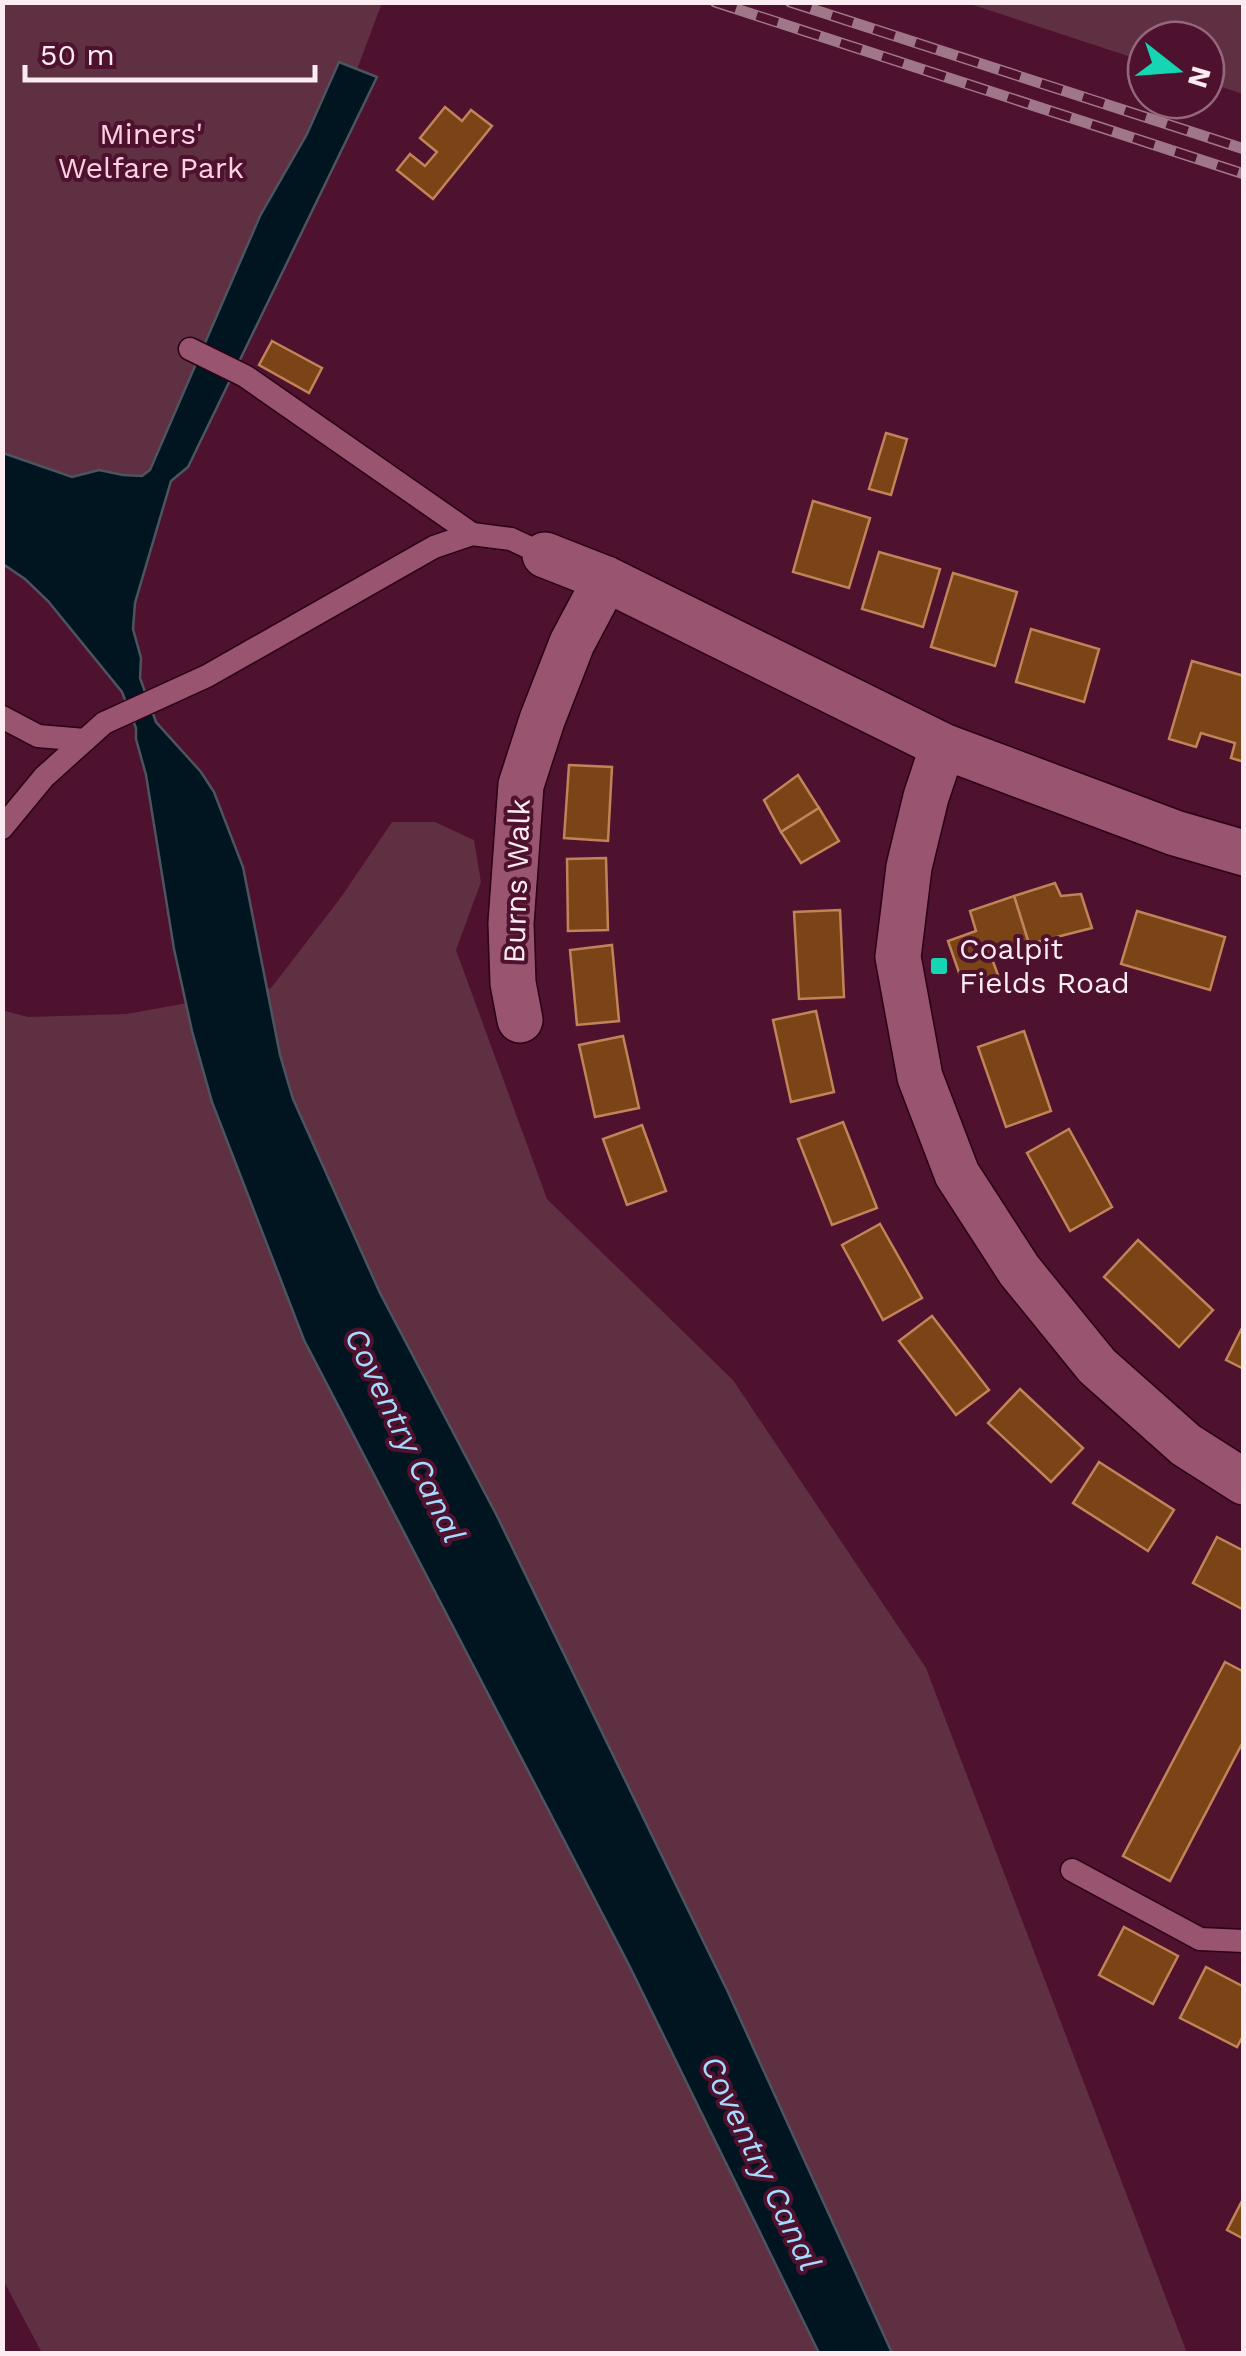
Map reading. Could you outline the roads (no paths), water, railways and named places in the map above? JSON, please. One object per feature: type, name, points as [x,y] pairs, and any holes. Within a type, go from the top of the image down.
[{"type":"street","points":[[545,555],[606,579],[942,746],[1175,833],[1244,853]]},
{"type":"street","name":"Burns Walk","points":[[520,1020],[513,983],[511,923],[520,784],[572,643],[606,579]]},
{"type":"street","points":[[942,746],[910,867],[898,957],[920,1077],[958,1174],[1019,1270],[1097,1366],[1186,1445],[1244,1482]]},
{"type":"lane","points":[[190,348],[245,376],[472,534],[511,540],[545,555]]},
{"type":"lane","points":[[2,828],[44,777],[104,723],[224,666],[434,547],[472,534]]},
{"type":"lane","points":[[2,717],[38,736],[86,740]]},
{"type":"lane","points":[[1072,1870],[1200,1939],[1244,1940]]},
{"type":"water","name":"Coventry Canal","points":[[339,62],[377,77],[188,467],[171,481],[135,603],[133,629],[141,658],[140,678],[156,722],[214,792],[243,867],[280,1055],[293,1099],[380,1293],[497,1516],[727,1990],[892,2353],[819,2353],[629,1965],[304,1340],[212,1102],[192,1031],[136,728],[122,692],[48,601],[3,564],[3,453],[72,477],[99,470],[142,476],[150,470],[260,216],[307,134]]},
{"type":"railway","points":[[715,2],[1244,174]]},
{"type":"railway","points":[[790,2],[1244,149]]},
{"type":"place","name":"Coalpit Fields Road","points":[[939,966]]},
{"type":"park label","name":"Miners' Welfare Park","points":[[151,151]]}]
